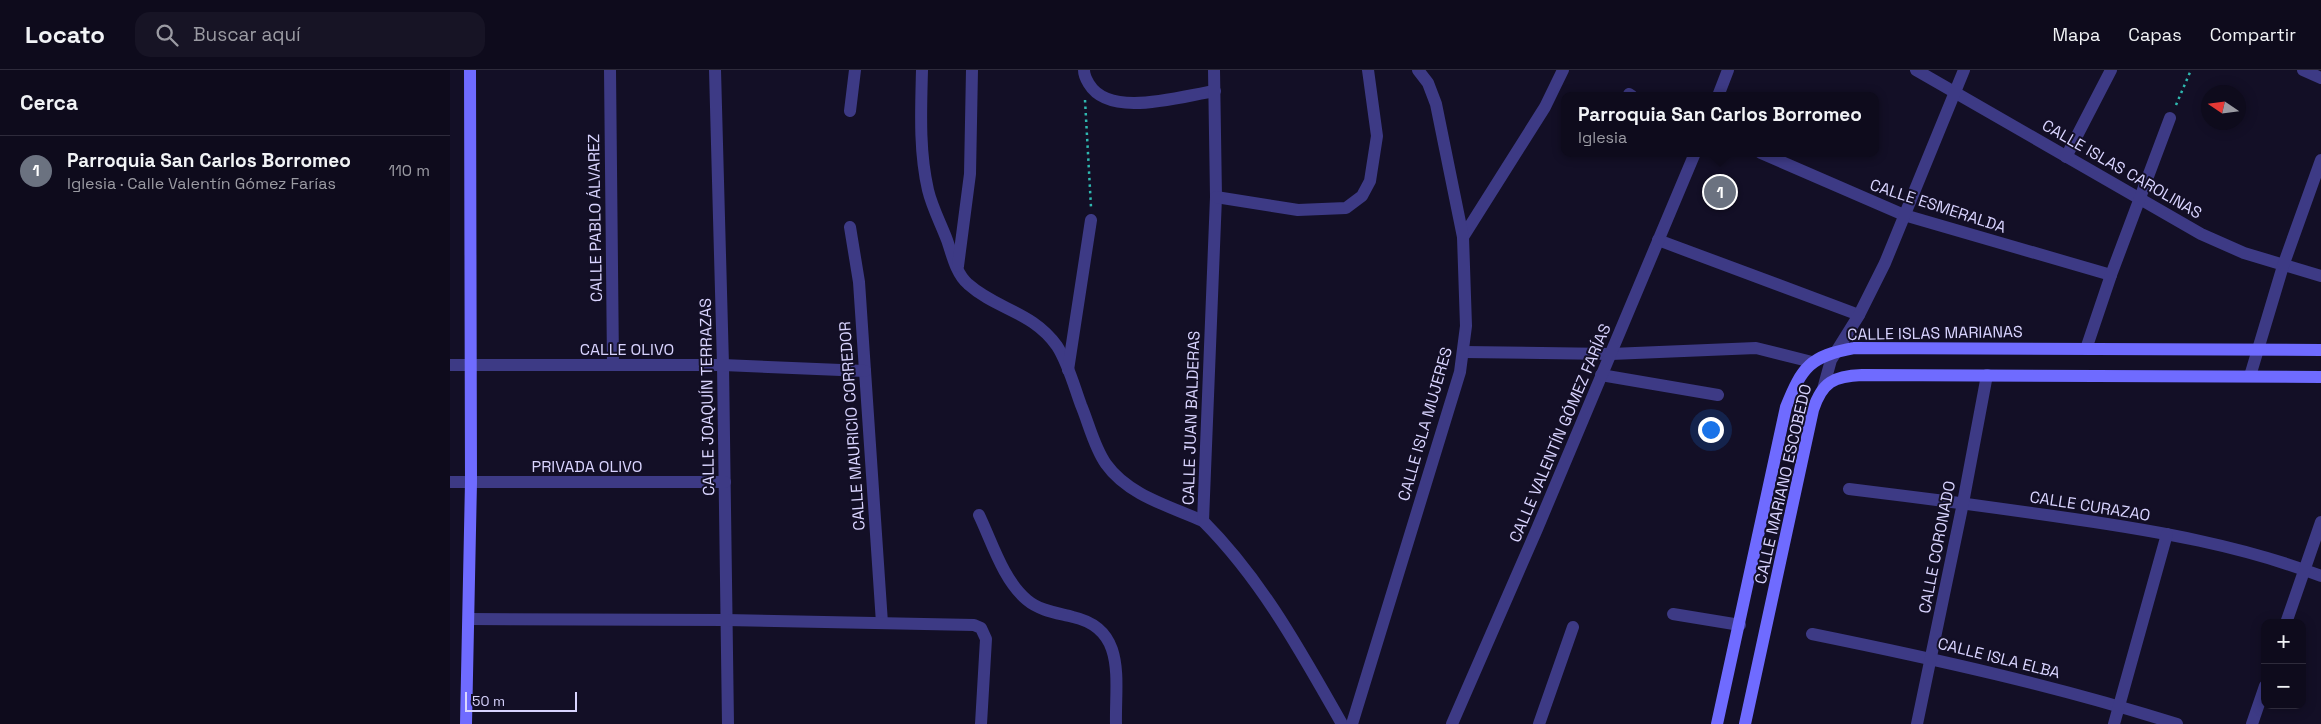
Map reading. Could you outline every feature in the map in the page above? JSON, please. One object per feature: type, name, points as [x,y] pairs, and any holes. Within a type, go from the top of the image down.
[{"type":"main road","points":[[466,724],[471,482],[470,70]]},
{"type":"main road","name":"CALLE ISLAS MARIANAS","points":[[1812,362],[1836,351],[1854,348],[2321,350]]},
{"type":"main road","name":"CALLE MARIANO ESCOBEDO","points":[[1717,724],[1786,407],[1801,375],[1812,362]]},
{"type":"main road","points":[[1822,389],[1836,378],[1848,375],[2321,377]]},
{"type":"main road","name":"CALLE MARIANO ESCOBEDO","points":[[1745,724],[1811,419],[1817,398],[1822,389]]},
{"type":"street","name":"CALLE PABLO ÁLVAREZ","points":[[610,70],[613,365]]},
{"type":"street","name":"CALLE JOAQUÍN TERRAZAS","points":[[715,70],[723,365],[728,724]]},
{"type":"street","points":[[850,111],[855,70]]},
{"type":"street","points":[[922,70],[922,149],[924,172],[929,193],[957,268],[966,283],[980,293],[1030,319],[1044,330],[1058,348],[1094,440],[1105,463],[1117,477],[1133,490],[1203,520]]},
{"type":"street","points":[[957,268],[970,174],[972,70]]},
{"type":"street","name":"CALLE JUAN BALDERAS","points":[[1214,70],[1216,197],[1203,520],[1226,544],[1264,594],[1292,637],[1342,724]]},
{"type":"street","points":[[1216,197],[1298,210],[1346,208],[1362,196],[1370,181],[1377,136],[1368,70]]},
{"type":"street","name":"CALLE ISLA MUJERES","points":[[1352,724],[1460,372],[1464,352],[1466,326],[1463,237],[1436,104],[1428,83],[1418,70]]},
{"type":"street","points":[[1463,237],[1545,106],[1563,70]]},
{"type":"street","points":[[1720,92],[1728,70]]},
{"type":"street","name":"CALLE ISLAS CAROLINAS","points":[[1916,70],[2139,200],[2224,245],[2283,266],[2321,276]]},
{"type":"street","name":"CALLE MARIANO ESCOBEDO","points":[[1822,389],[1827,369],[1859,315],[1904,215],[1964,70]]},
{"type":"street","points":[[2066,157],[2111,70]]},
{"type":"street","points":[[2303,70],[2321,78]]},
{"type":"street","points":[[1084,73],[1094,93],[1111,102],[1133,104],[1215,91]]},
{"type":"street","points":[[2086,349],[2111,275],[2170,118]]},
{"type":"street","name":"CALLE VALENTÍN GÓMEZ FARÍAS","points":[[1452,724],[1693,157]]},
{"type":"street","name":"CALLE ESMERALDA","points":[[1770,157],[1904,215],[2111,275]]},
{"type":"street","points":[[2250,376],[2283,266],[2321,160]]},
{"type":"street","points":[[1068,370],[1092,220]]},
{"type":"street","name":"CALLE MAURICIO CORREDOR","points":[[850,227],[859,282],[882,623]]},
{"type":"street","points":[[1658,240],[1859,315]]},
{"type":"street","points":[[1464,352],[1611,354],[1756,348],[1812,362]]},
{"type":"street","name":"CALLE OLIVO","points":[[450,365],[723,365],[865,371]]},
{"type":"street","points":[[1601,375],[1718,395]]},
{"type":"street","name":"CALLE CORONADO","points":[[1917,724],[1963,503],[1987,375]]},
{"type":"street","name":"PRIVADA OLIVO","points":[[450,482],[724,482]]},
{"type":"street","name":"CALLE CURAZAO","points":[[1849,489],[1963,503],[2167,534],[2321,576]]},
{"type":"street","points":[[979,514],[1016,590],[1029,602],[1045,610],[1085,619],[1106,633],[1114,657],[1116,724]]},
{"type":"street","points":[[2287,619],[2321,522]]},
{"type":"street","points":[[2114,724],[2167,534]]},
{"type":"street","points":[[1673,614],[1740,625]]},
{"type":"street","points":[[469,619],[726,620],[968,625],[981,628],[986,639],[981,724]]},
{"type":"street","points":[[1539,724],[1573,627]]},
{"type":"street","name":"CALLE ISLA ELBA","points":[[1812,634],[1931,658],[2120,706],[2177,724]]},
{"type":"street","points":[[2252,724],[2261,698]]},
{"type":"path","points":[[2170,118],[2191,70]]},
{"type":"path","points":[[1084,73],[1092,220]]},
{"type":"place","name":"Parroquia San Carlos Borromeo","points":[[1720,192]]}]
